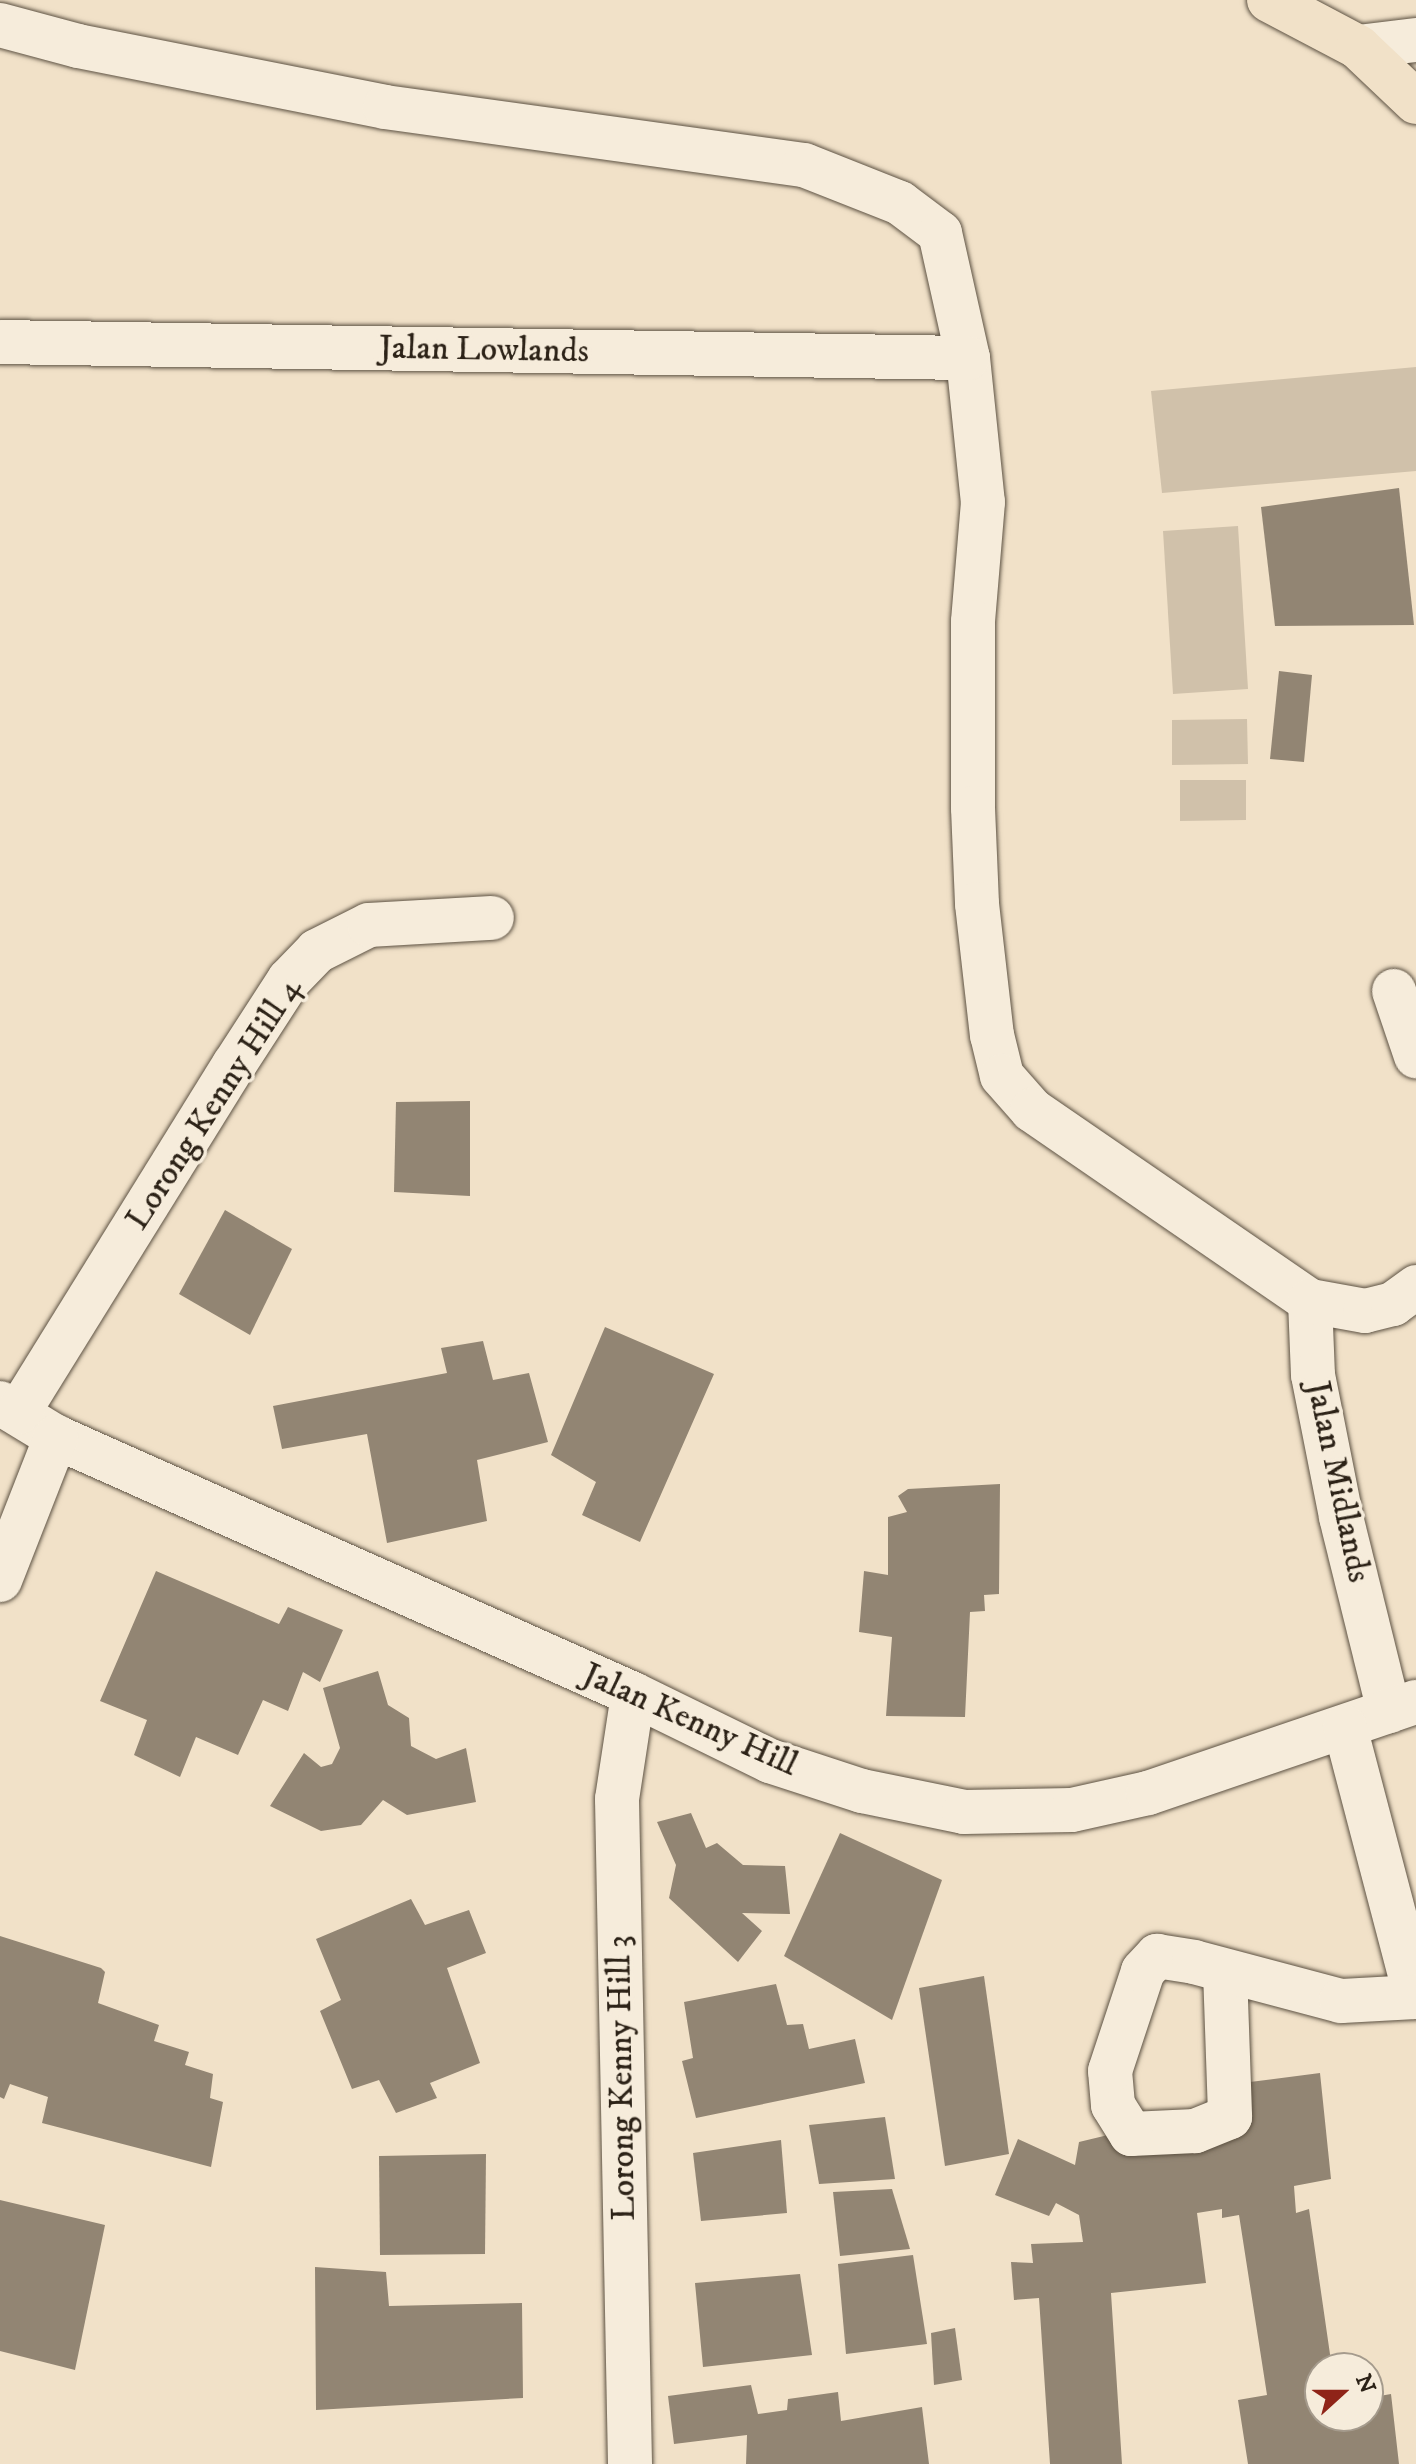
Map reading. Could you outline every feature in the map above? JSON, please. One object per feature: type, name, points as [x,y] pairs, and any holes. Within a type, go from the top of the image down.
[{"type":"main road","points":[[1269,0],[1358,47],[1416,102]]},
{"type":"street","points":[[0,25],[78,46],[385,107],[804,165],[900,203],[940,233],[968,358],[983,502],[973,622],[977,904],[992,1035],[1002,1076],[1032,1110],[1266,1274],[1310,1301],[1365,1311],[1393,1304],[1416,1287]]},
{"type":"street","points":[[1358,47],[1416,40]]},
{"type":"street","name":"Jalan Lowlands","points":[[0,342],[968,358]]},
{"type":"street","name":"Lorong Kenny Hill 4","points":[[9,1408],[289,980],[317,951],[369,925],[492,918]]},
{"type":"street","points":[[1394,991],[1416,1056]]},
{"type":"street","name":"Jalan Midlands","points":[[1310,1301],[1313,1375],[1341,1517],[1402,1706]]},
{"type":"street","name":"Jalan Kenny Hill","points":[[9,1408],[56,1437],[633,1694],[770,1761],[862,1791],[964,1812],[1072,1810],[1148,1793],[1402,1706]]},
{"type":"street","points":[[0,1580],[56,1437]]},
{"type":"street","name":"Lorong Kenny Hill 3","points":[[630,2464],[617,1799],[633,1694]]},
{"type":"street","points":[[1225,1971],[1341,2001],[1416,1997],[1345,1727]]},
{"type":"shaded area","points":[[1416,367],[1416,471],[1162,493],[1151,391]]},
{"type":"shaded area","points":[[1238,526],[1248,689],[1173,694],[1163,531]]},
{"type":"shaded area","points":[[1247,719],[1248,764],[1172,765],[1172,720]]},
{"type":"shaded area","points":[[1180,780],[1246,780],[1246,820],[1180,821]]},
{"type":"building","points":[[1399,488],[1414,625],[1275,626],[1261,507]]},
{"type":"building","points":[[1279,671],[1312,675],[1304,762],[1270,759]]},
{"type":"building","points":[[470,1101],[470,1196],[394,1192],[396,1102]]},
{"type":"building","points":[[225,1210],[292,1249],[250,1335],[179,1294]]},
{"type":"building","points":[[605,1327],[714,1374],[640,1542],[582,1515],[596,1482],[551,1455]]},
{"type":"building","points":[[483,1341],[493,1380],[529,1373],[548,1442],[477,1460],[487,1521],[387,1543],[367,1434],[282,1449],[273,1406],[447,1373],[441,1348]]},
{"type":"building","points":[[1000,1484],[999,1594],[984,1595],[985,1611],[970,1612],[965,1717],[886,1716],[892,1637],[859,1632],[864,1571],[888,1575],[888,1517],[907,1512],[898,1496],[908,1489]]},
{"type":"building","points":[[156,1571],[279,1624],[288,1607],[343,1630],[320,1682],[303,1672],[288,1711],[263,1700],[238,1755],[196,1737],[180,1777],[134,1755],[147,1720],[100,1701]]},
{"type":"building","points":[[378,1671],[388,1705],[409,1718],[411,1746],[436,1759],[466,1748],[476,1802],[407,1815],[383,1800],[361,1825],[321,1831],[270,1806],[304,1753],[321,1767],[332,1764],[340,1748],[323,1688]]},
{"type":"building","points":[[691,1813],[706,1848],[717,1843],[743,1865],[785,1866],[790,1914],[742,1913],[762,1931],[738,1962],[669,1898],[676,1865],[657,1822]]},
{"type":"building","points":[[840,1833],[942,1880],[892,2020],[784,1956]]},
{"type":"building","points":[[411,1899],[425,1925],[469,1910],[486,1953],[447,1968],[480,2063],[430,2083],[437,2098],[396,2113],[379,2080],[352,2089],[320,2011],[341,2000],[316,1939]]},
{"type":"building","points":[[0,1936],[101,1968],[105,1972],[98,2003],[159,2025],[154,2041],[189,2052],[185,2065],[213,2074],[210,2098],[223,2102],[211,2167],[42,2123],[48,2097],[10,2084],[4,2099],[0,2097]]},
{"type":"building","points":[[984,1976],[1009,2154],[945,2166],[919,1988]]},
{"type":"building","points":[[776,1984],[787,2025],[803,2024],[809,2049],[855,2039],[865,2083],[696,2118],[682,2061],[693,2058],[684,2002]]},
{"type":"building","points":[[1320,2073],[1331,2179],[1294,2186],[1296,2213],[1309,2209],[1330,2352],[1304,2352],[1304,2432],[1384,2432],[1384,2395],[1391,2394],[1399,2464],[1248,2464],[1238,2400],[1267,2395],[1239,2215],[1222,2218],[1222,2209],[1197,2213],[1206,2283],[1111,2293],[1122,2464],[1050,2464],[1039,2298],[1014,2300],[1011,2262],[1033,2263],[1031,2244],[1083,2242],[1079,2215],[1056,2203],[1049,2216],[995,2195],[1018,2139],[1075,2165],[1079,2142],[1108,2135],[1112,2145],[1189,2132],[1242,2083]]},
{"type":"building","points":[[885,2117],[895,2179],[819,2184],[809,2125]]},
{"type":"building","points":[[781,2140],[787,2213],[701,2221],[693,2153]]},
{"type":"building","points":[[486,2154],[485,2254],[380,2255],[379,2156]]},
{"type":"building","points":[[892,2189],[910,2249],[840,2256],[833,2192]]},
{"type":"building","points":[[0,2200],[105,2225],[75,2370],[0,2351]]},
{"type":"building","points":[[913,2255],[927,2344],[846,2354],[838,2264]]},
{"type":"building","points":[[315,2267],[386,2272],[389,2306],[522,2303],[523,2398],[316,2410]]},
{"type":"building","points":[[800,2274],[812,2355],[703,2367],[695,2283]]},
{"type":"building","points":[[955,2328],[962,2380],[934,2385],[931,2333]]},
{"type":"building","points":[[751,2385],[758,2414],[787,2410],[788,2399],[838,2392],[841,2421],[922,2407],[929,2464],[746,2464],[747,2435],[674,2444],[668,2396]]}]
